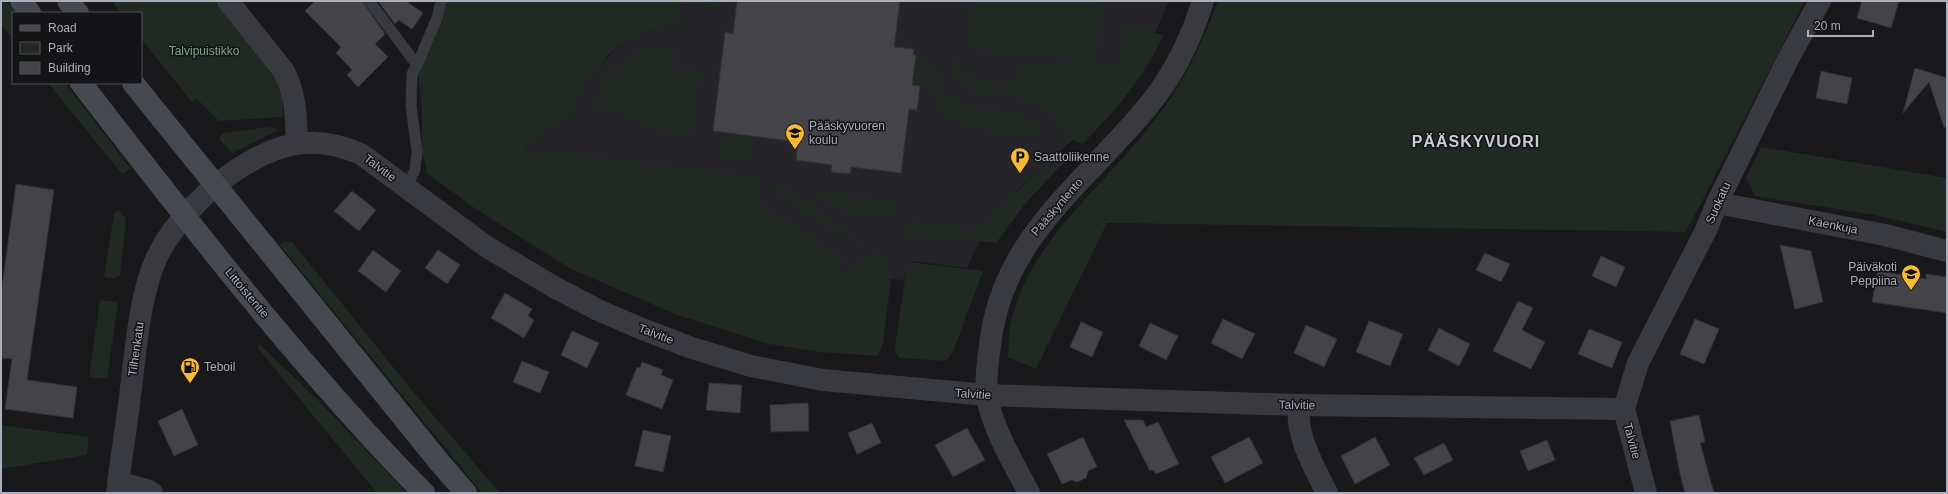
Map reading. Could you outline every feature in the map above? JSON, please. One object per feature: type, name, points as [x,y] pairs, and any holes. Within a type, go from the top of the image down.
[{"type":"main road","points":[[21,1],[29,12]]},
{"type":"main road","points":[[68,1],[77,12]]},
{"type":"main road","name":"Littoistentie","points":[[82,84],[230,274],[329,391],[424,493]]},
{"type":"main road","points":[[134,84],[440,463],[466,493]]},
{"type":"street","points":[[228,1],[283,70],[289,81],[296,107],[297,143]]},
{"type":"street","name":"Pääskynlento","points":[[1029,493],[998,428],[987,395],[987,371],[994,323],[1004,288],[1012,268],[1029,240],[1050,213],[1135,122],[1163,86],[1182,52],[1203,1]]},
{"type":"street","name":"Suokatu","points":[[1624,409],[1638,363],[1706,230],[1717,203],[1786,60],[1820,1]]},
{"type":"street","name":"Talvitie","points":[[216,187],[239,168],[266,153],[297,143],[315,142],[343,147],[372,160],[406,188],[487,247],[554,287],[598,310],[692,348],[751,366],[823,380],[987,395],[1299,405],[1624,409],[1646,493]]},
{"type":"street","name":"Tilhenkatu","points":[[118,488],[138,331],[150,276],[164,243],[184,216],[216,187]]},
{"type":"street","name":"Käenkuja","points":[[1717,203],[1885,235],[1947,251]]},
{"type":"street","points":[[1299,405],[1298,415],[1302,434],[1310,459],[1327,493]]},
{"type":"street","points":[[118,488],[147,490],[152,493]]},
{"type":"lane","points":[[369,1],[417,65]]},
{"type":"lane","points":[[406,188],[415,170],[417,151],[411,106],[412,74],[436,18],[440,1]]},
{"type":"shaded area","name":"Pääskyvuoren koulu","points":[[722,1],[1169,1],[1150,44],[1095,119],[1019,189],[982,235],[967,268],[911,261],[904,280],[891,279],[859,281],[532,156],[525,146],[562,124],[573,115],[590,79],[600,65],[624,42],[640,34],[676,24],[681,19],[683,4],[721,9]]},
{"type":"green space","points":[[1,1],[7,1],[14,12],[12,12],[12,38],[1,24]]},
{"type":"green space","name":"Talvipuistikko","points":[[112,1],[216,1],[238,27],[274,76],[282,90],[283,117],[219,121],[196,98],[192,102],[142,40],[142,12],[120,12]]},
{"type":"green space","points":[[434,1],[722,1],[721,9],[683,4],[681,19],[676,24],[640,34],[624,42],[611,53],[590,79],[573,115],[562,124],[525,146],[532,156],[562,153],[756,178],[760,188],[754,198],[816,241],[817,239],[822,242],[821,244],[830,251],[832,249],[836,252],[835,254],[844,260],[839,267],[845,271],[870,254],[877,252],[885,261],[891,279],[883,343],[878,356],[820,352],[769,344],[675,314],[571,269],[477,210],[427,173],[422,151],[422,108],[417,65],[440,5]]},
{"type":"green space","points":[[973,1],[1102,1],[1096,63],[969,49]]},
{"type":"green space","points":[[1218,1],[1805,1],[1686,232],[1107,223],[1036,369],[1008,357],[1010,326],[1020,295],[1034,266],[1051,240],[1071,215],[1136,143],[1166,104],[1192,62]]},
{"type":"green space","points":[[1124,22],[1133,23],[1163,36],[1138,80],[1083,144],[1068,136],[1039,106],[1032,102],[1021,98],[969,89],[959,83],[953,74],[953,60],[962,59],[961,74],[964,76],[1010,86],[1015,83],[1018,70],[1024,63],[1115,66],[1122,62]]},
{"type":"green space","points":[[646,47],[676,51],[674,68],[700,71],[693,129],[695,129],[694,137],[655,129],[623,112],[606,108],[591,108],[606,76],[630,55]]},
{"type":"green space","points":[[916,55],[927,57],[925,87],[912,85]]},
{"type":"green space","points":[[935,56],[939,82],[948,95],[956,102],[976,108],[1010,111],[1023,115],[1041,132],[1039,136],[976,128],[961,123],[948,115],[938,104],[932,85]]},
{"type":"green space","points":[[49,84],[66,84],[131,169],[122,174]]},
{"type":"green space","points":[[269,127],[279,129],[232,153],[220,140],[220,136],[224,133]]},
{"type":"green space","points":[[722,135],[754,140],[752,161],[720,157]]},
{"type":"green space","points":[[1761,147],[1947,178],[1947,232],[1875,215],[1755,196],[1746,177]]},
{"type":"green space","points":[[1059,156],[1067,159],[1025,204],[996,243],[917,235],[912,239],[905,238],[908,221],[977,229],[1053,158]]},
{"type":"green space","points":[[778,183],[861,240],[859,244],[842,232],[832,231],[773,190],[774,186]]},
{"type":"green space","points":[[815,191],[897,202],[895,218],[839,211],[815,194]]},
{"type":"green space","points":[[119,210],[126,219],[120,275],[113,279],[104,277],[114,213]]},
{"type":"green space","points":[[285,241],[292,242],[411,389],[500,493],[482,493],[279,244]]},
{"type":"green space","points":[[909,262],[983,271],[954,349],[946,361],[900,358],[896,353],[895,347],[906,272]]},
{"type":"green space","points":[[100,300],[118,302],[107,379],[89,377]]},
{"type":"green space","points":[[260,345],[317,399],[407,493],[377,493],[257,347]]},
{"type":"green space","points":[[1,425],[89,437],[87,455],[1,469]]},
{"type":"building","points":[[315,1],[362,1],[385,34],[375,44],[388,57],[358,87],[347,75],[352,70],[336,53],[341,47],[305,11]]},
{"type":"building","points":[[378,1],[406,1],[423,13],[412,29],[399,20],[395,24]]},
{"type":"building","points":[[737,1],[900,1],[894,47],[914,49],[913,55],[916,55],[912,85],[920,86],[917,110],[909,109],[901,173],[851,167],[850,174],[831,172],[832,165],[796,160],[798,142],[713,131],[725,32],[733,34]]},
{"type":"building","points":[[1862,1],[1899,1],[1891,28],[1857,18]]},
{"type":"building","points":[[1915,68],[1947,78],[1947,127],[1944,127],[1929,82],[1903,113]]},
{"type":"building","points":[[1821,71],[1852,78],[1847,104],[1816,98]]},
{"type":"building","points":[[16,184],[54,190],[27,380],[77,387],[73,418],[5,409],[12,359],[1,358],[1,294]]},
{"type":"building","points":[[352,191],[376,210],[359,231],[334,211]]},
{"type":"building","points":[[1780,245],[1811,251],[1823,302],[1795,309]]},
{"type":"building","points":[[373,250],[401,271],[386,292],[358,271]]},
{"type":"building","points":[[438,250],[460,265],[447,284],[425,268]]},
{"type":"building","points":[[1485,253],[1510,264],[1501,282],[1476,270]]},
{"type":"building","points":[[1601,256],[1625,267],[1616,287],[1592,276]]},
{"type":"building","name":"Päiväkoti Peppiina","points":[[1878,271],[1926,279],[1926,274],[1947,277],[1947,313],[1872,302]]},
{"type":"building","points":[[505,293],[532,309],[528,316],[534,320],[524,338],[491,318]]},
{"type":"building","points":[[1518,301],[1533,308],[1522,330],[1545,342],[1531,369],[1493,351]]},
{"type":"building","points":[[1223,319],[1255,334],[1242,359],[1211,343]]},
{"type":"building","points":[[1695,319],[1719,329],[1704,364],[1680,354]]},
{"type":"building","points":[[1369,321],[1403,334],[1390,366],[1356,352]]},
{"type":"building","points":[[1081,322],[1103,332],[1092,357],[1070,347]]},
{"type":"building","points":[[1150,323],[1178,336],[1166,360],[1139,346]]},
{"type":"building","points":[[1306,325],[1337,339],[1324,367],[1294,353]]},
{"type":"building","points":[[1439,328],[1470,344],[1459,366],[1428,350]]},
{"type":"building","points":[[1589,329],[1622,342],[1612,368],[1578,354]]},
{"type":"building","points":[[572,331],[599,343],[587,368],[561,355]]},
{"type":"building","points":[[522,361],[549,372],[540,393],[513,382]]},
{"type":"building","points":[[642,362],[663,370],[661,375],[673,380],[662,409],[626,395],[637,367],[640,368]]},
{"type":"building","points":[[709,383],[742,385],[740,413],[706,410]]},
{"type":"building","points":[[808,403],[809,431],[771,432],[770,405]]},
{"type":"building","points":[[182,409],[198,445],[174,456],[158,421]]},
{"type":"building","points":[[1699,415],[1705,442],[1700,443],[1714,493],[1685,493],[1680,474],[1670,421]]},
{"type":"building","points":[[1124,420],[1143,420],[1146,427],[1158,422],[1179,464],[1156,474],[1153,470],[1150,471]]},
{"type":"building","points":[[872,423],[881,443],[857,454],[848,433]]},
{"type":"building","points":[[967,428],[985,460],[953,477],[935,445]]},
{"type":"building","points":[[643,430],[671,436],[663,472],[635,466]]},
{"type":"building","points":[[1083,437],[1097,467],[1088,471],[1086,478],[1077,482],[1071,480],[1062,484],[1047,454]]},
{"type":"building","points":[[1249,437],[1263,463],[1225,483],[1211,457]]},
{"type":"building","points":[[1375,437],[1390,465],[1355,484],[1341,456]]},
{"type":"building","points":[[1547,440],[1555,460],[1528,471],[1520,451]]},
{"type":"building","points":[[1444,443],[1453,460],[1424,475],[1414,458]]},
{"type":"place","name":"Pääskyvuoren koulu","points":[[795,150]]},
{"type":"place","name":"Saattoliikenne","points":[[1020,174]]},
{"type":"place","name":"Päiväkoti Peppiina","points":[[1911,291]]},
{"type":"place","name":"Teboil","points":[[190,384]]},
{"type":"district","name":"PÄÄSKYVUORI","points":[[1476,141]]}]
